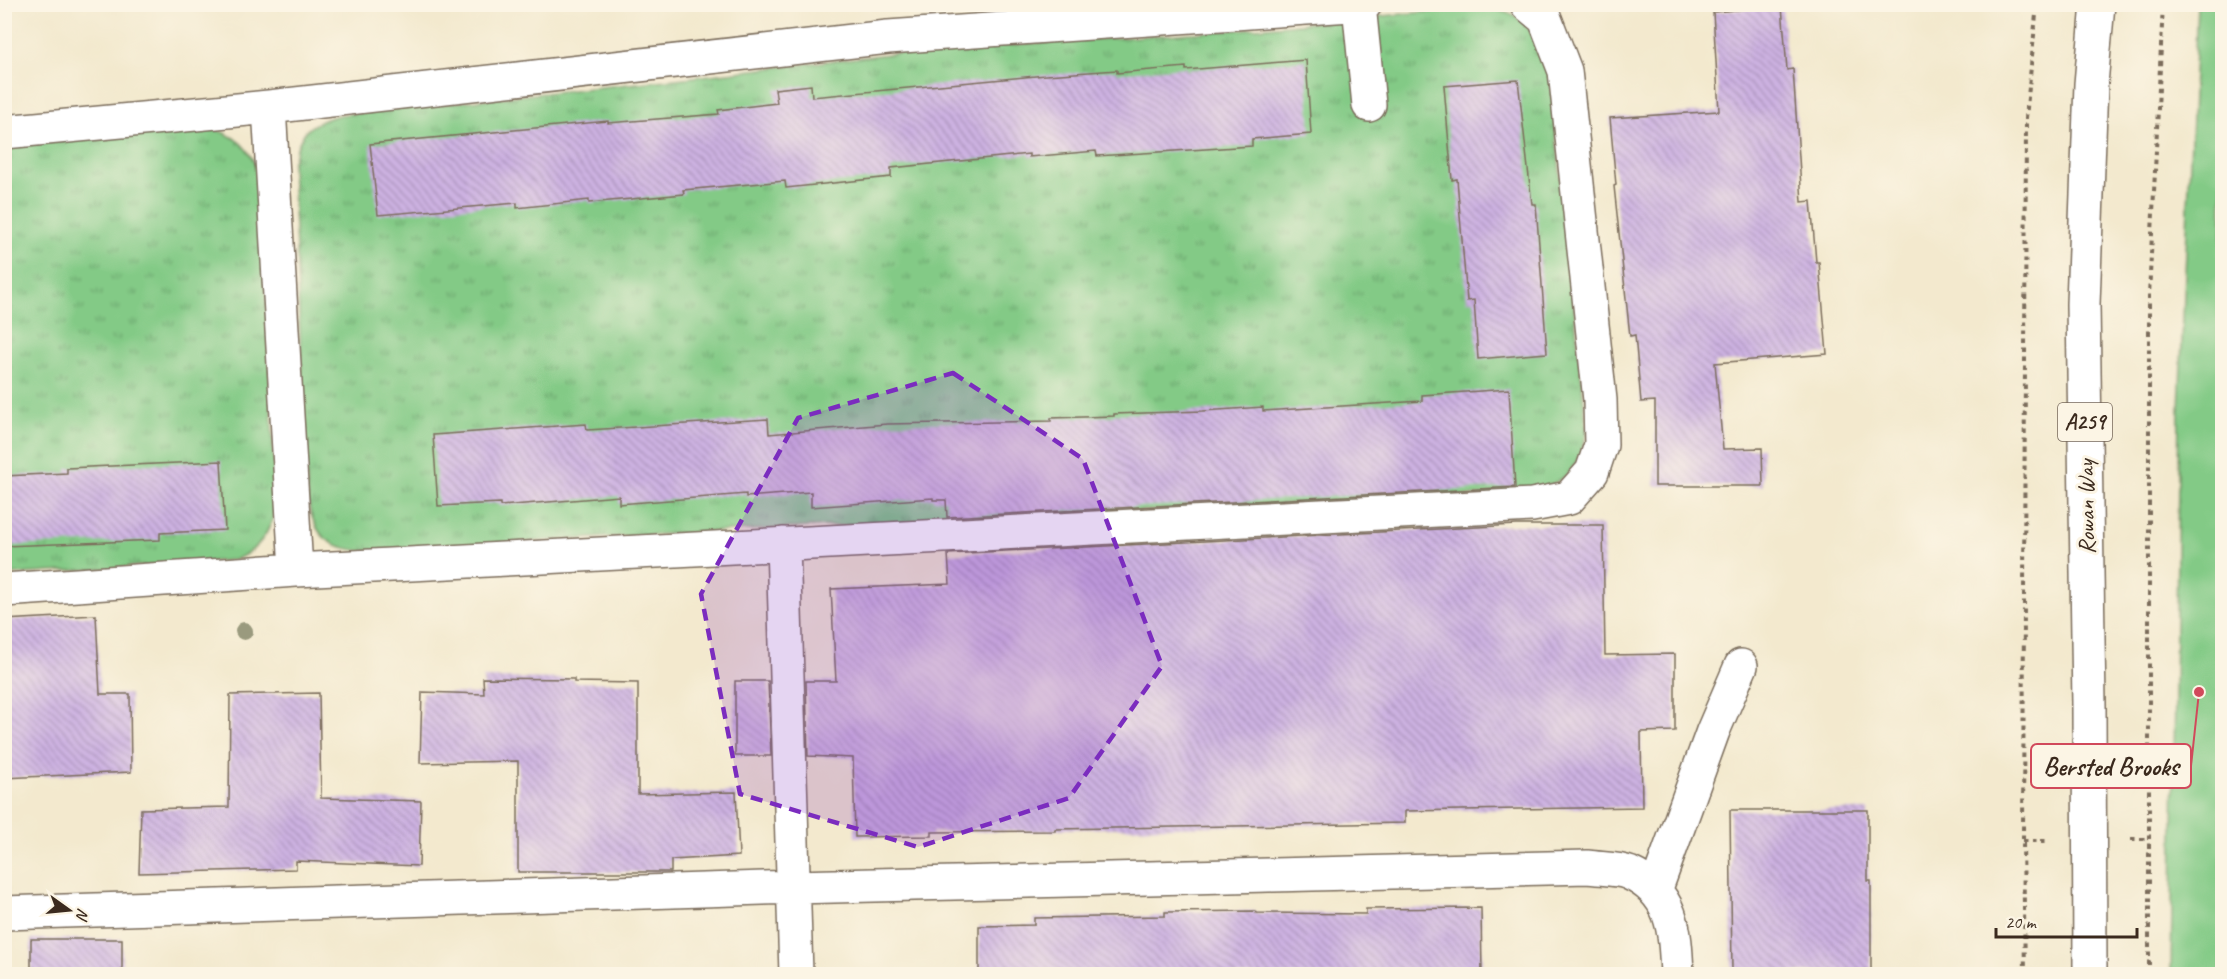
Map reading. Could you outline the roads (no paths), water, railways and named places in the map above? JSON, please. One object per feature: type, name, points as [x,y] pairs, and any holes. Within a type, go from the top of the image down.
[{"type":"main road","points":[[4,132],[269,107],[888,37],[1365,4]]},
{"type":"main road","name":"Rowan Way","points":[[2090,975],[2089,705],[2083,304],[2091,84],[2098,4]]},
{"type":"main road","points":[[1359,5],[1370,105]]},
{"type":"main road","points":[[4,590],[296,570],[1520,505],[1569,498],[1592,472],[1601,445],[1600,400],[1565,71],[1540,9]]},
{"type":"main road","points":[[269,107],[296,570]]},
{"type":"main road","points":[[783,544],[796,975]]},
{"type":"main road","points":[[1655,891],[1713,731],[1741,666]]},
{"type":"main road","points":[[4,913],[794,887],[1588,867],[1628,873],[1655,891],[1670,912],[1676,948],[1677,975]]},
{"type":"place","name":"Bersted Brooks","points":[[2199,692]]}]
